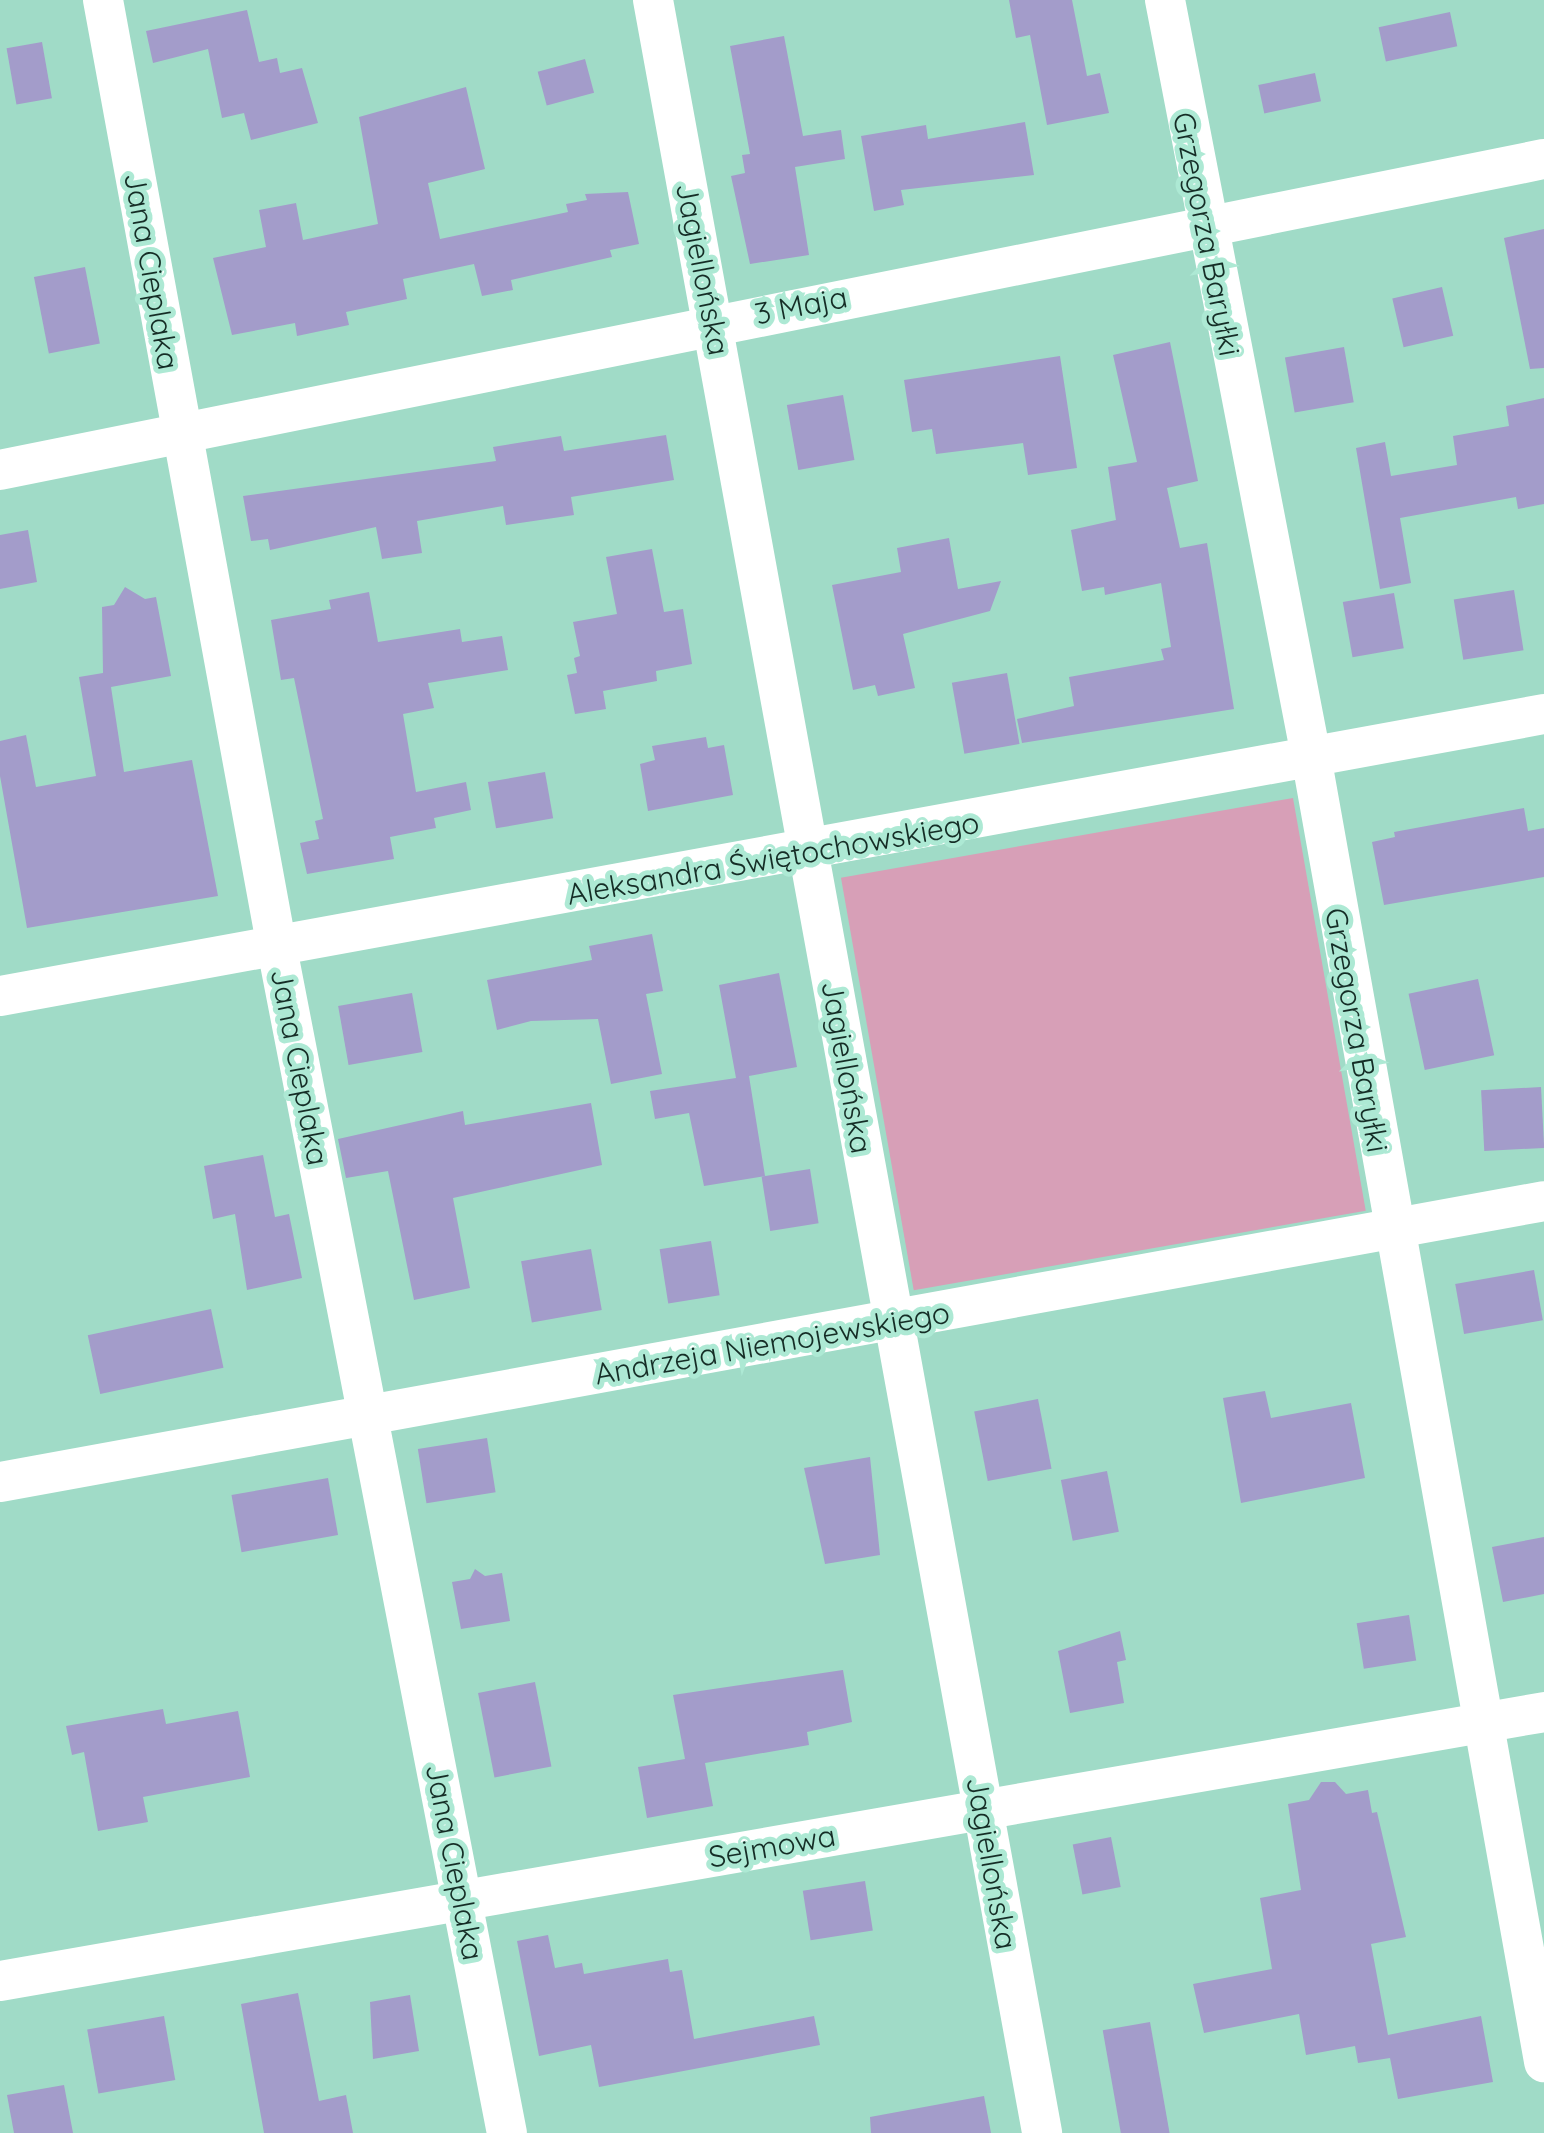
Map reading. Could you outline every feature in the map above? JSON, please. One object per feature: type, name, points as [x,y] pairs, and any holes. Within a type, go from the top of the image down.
[{"type":"street","name":"Jana Cieplaka","points":[[103,0],[277,948],[507,2133]]},
{"type":"street","name":"Jagiellońska","points":[[652,0],[1042,2133]]},
{"type":"street","name":"Grzegorza Baryłki","points":[[1165,0],[1204,225],[1310,756],[1391,1227],[1544,2062]]},
{"type":"street","name":"3 Maja","points":[[0,470],[182,436],[713,323],[1544,159]]},
{"type":"street","name":"Aleksandra Świętochowskiego","points":[[0,996],[810,852],[1544,714]]},
{"type":"street","name":"Andrzeja Niemojewskiego","points":[[0,1482],[368,1412],[892,1324],[1544,1201]]},
{"type":"street","name":"Sejmowa","points":[[0,1981],[1544,1712]]},
{"type":"shaded area","points":[[1293,798],[1366,1211],[914,1290],[841,878]]},
{"type":"building","points":[[1009,0],[1072,0],[1087,76],[1100,73],[1109,113],[1047,125],[1030,35],[1016,38]]},
{"type":"building","points":[[247,10],[259,62],[277,58],[280,73],[302,68],[318,123],[251,140],[244,113],[222,118],[208,49],[153,63],[146,31]]},
{"type":"building","points":[[1450,12],[1457,46],[1386,61],[1379,27]]},
{"type":"building","points":[[784,36],[803,136],[841,130],[845,159],[795,167],[809,255],[750,264],[731,176],[745,173],[742,155],[750,154],[730,46]]},
{"type":"building","points":[[42,42],[52,98],[16,104],[7,48]]},
{"type":"building","points":[[585,59],[594,93],[547,105],[538,72]]},
{"type":"building","points":[[1315,73],[1321,101],[1264,113],[1258,85]]},
{"type":"building","points":[[466,87],[485,169],[428,183],[440,239],[568,212],[566,204],[587,200],[585,194],[628,192],[639,244],[610,250],[612,257],[511,280],[513,290],[482,296],[474,264],[403,279],[407,299],[346,312],[349,325],[297,336],[295,323],[232,335],[213,258],[266,247],[259,210],[296,203],[303,240],[378,224],[359,117]]},
{"type":"building","points":[[1025,122],[1034,175],[901,190],[904,205],[874,211],[861,136],[926,125],[928,139]]},
{"type":"building","points":[[1544,229],[1544,368],[1530,369],[1504,238]]},
{"type":"building","points":[[85,267],[100,344],[49,353],[34,277]]},
{"type":"building","points":[[1442,287],[1453,336],[1404,347],[1392,298]]},
{"type":"building","points":[[1170,342],[1198,481],[1167,488],[1180,548],[1207,543],[1234,709],[1022,743],[1017,719],[1074,706],[1069,677],[1164,660],[1161,649],[1171,647],[1161,583],[1105,595],[1104,587],[1082,591],[1071,530],[1116,520],[1108,467],[1137,462],[1113,355]]},
{"type":"building","points":[[1344,347],[1354,402],[1295,413],[1285,357]]},
{"type":"building","points":[[1060,356],[1077,468],[1028,475],[1023,443],[936,454],[932,429],[912,432],[904,380]]},
{"type":"building","points":[[843,395],[854,460],[798,470],[787,405]]},
{"type":"building","points":[[1544,398],[1544,504],[1518,509],[1516,497],[1400,518],[1411,583],[1380,589],[1356,448],[1385,442],[1391,476],[1457,465],[1453,436],[1509,426],[1506,406]]},
{"type":"building","points":[[666,435],[674,480],[571,497],[574,515],[506,525],[503,506],[417,521],[422,553],[382,559],[376,527],[270,550],[268,539],[251,541],[243,496],[496,461],[493,447],[561,436],[564,451]]},
{"type":"building","points":[[28,530],[37,582],[0,589],[0,535]]},
{"type":"building","points":[[949,538],[958,589],[1001,581],[990,611],[903,634],[915,688],[878,696],[875,685],[853,690],[832,585],[901,572],[897,548]]},
{"type":"building","points":[[652,549],[664,612],[683,609],[692,664],[656,671],[657,681],[603,691],[606,709],[575,714],[567,675],[577,673],[574,658],[580,656],[573,622],[617,614],[606,557]]},
{"type":"building","points":[[125,587],[145,599],[156,597],[171,676],[111,687],[124,772],[192,760],[218,896],[27,928],[0,776],[0,741],[26,735],[36,787],[96,776],[79,677],[103,673],[102,607],[114,605]]},
{"type":"building","points":[[1514,590],[1524,650],[1463,660],[1454,600]]},
{"type":"building","points":[[369,592],[378,642],[460,629],[462,642],[502,636],[508,670],[428,683],[434,708],[403,714],[416,792],[466,782],[471,810],[434,818],[436,828],[390,837],[394,859],[307,874],[300,843],[319,839],[315,821],[323,819],[294,678],[281,680],[271,620],[331,609],[329,600]]},
{"type":"building","points":[[1394,593],[1404,648],[1353,657],[1343,602]]},
{"type":"building","points":[[1007,673],[1020,744],[964,754],[952,683]]},
{"type":"building","points":[[706,737],[708,748],[724,745],[733,795],[648,811],[640,764],[655,760],[652,746]]},
{"type":"building","points":[[545,772],[553,818],[496,828],[488,782]]},
{"type":"building","points":[[1524,808],[1528,831],[1544,828],[1544,877],[1384,905],[1372,842],[1395,837],[1394,832]]},
{"type":"building","points":[[652,934],[663,991],[646,994],[662,1074],[611,1084],[598,1019],[531,1021],[497,1030],[487,980],[592,960],[589,946]]},
{"type":"building","points":[[779,973],[797,1067],[749,1076],[765,1176],[704,1186],[689,1113],[655,1119],[650,1091],[736,1078],[719,985]]},
{"type":"building","points":[[1478,979],[1494,1055],[1425,1070],[1409,994]]},
{"type":"building","points":[[412,993],[422,1052],[349,1065],[338,1006]]},
{"type":"building","points":[[1541,1087],[1544,1148],[1484,1151],[1481,1090]]},
{"type":"building","points":[[591,1103],[602,1165],[453,1198],[470,1288],[414,1300],[388,1171],[346,1178],[338,1139],[463,1111],[465,1125]]},
{"type":"building","points":[[263,1155],[275,1217],[289,1214],[302,1278],[247,1290],[235,1214],[213,1219],[204,1166]]},
{"type":"building","points":[[810,1169],[819,1223],[770,1231],[762,1177]]},
{"type":"building","points":[[711,1241],[720,1295],[668,1303],[660,1249]]},
{"type":"building","points":[[591,1249],[602,1310],[532,1322],[521,1261]]},
{"type":"building","points":[[1534,1270],[1543,1320],[1464,1334],[1455,1284]]},
{"type":"building","points":[[211,1309],[223,1368],[100,1394],[88,1335]]},
{"type":"building","points":[[1265,1391],[1271,1418],[1351,1403],[1365,1478],[1241,1503],[1223,1398]]},
{"type":"building","points":[[1038,1399],[1052,1469],[988,1481],[974,1411]]},
{"type":"building","points":[[487,1438],[496,1492],[426,1503],[418,1449]]},
{"type":"building","points":[[870,1457],[880,1555],[825,1564],[804,1468]]},
{"type":"building","points":[[1107,1471],[1119,1532],[1073,1541],[1061,1480]]},
{"type":"building","points":[[328,1478],[338,1535],[242,1552],[231,1495]]},
{"type":"building","points":[[1544,1537],[1544,1594],[1503,1602],[1492,1547]]},
{"type":"building","points":[[475,1569],[485,1576],[502,1573],[510,1621],[461,1629],[452,1582],[470,1579]]},
{"type":"building","points":[[1409,1615],[1416,1660],[1364,1669],[1357,1623]]},
{"type":"building","points":[[1120,1631],[1126,1660],[1117,1662],[1124,1703],[1070,1713],[1058,1651]]},
{"type":"building","points":[[843,1670],[852,1722],[807,1732],[809,1745],[705,1763],[713,1806],[647,1818],[638,1767],[685,1759],[673,1695]]},
{"type":"building","points":[[535,1682],[551,1766],[494,1777],[478,1693]]},
{"type":"building","points":[[163,1709],[166,1724],[238,1711],[250,1777],[143,1797],[148,1822],[98,1831],[84,1752],[72,1755],[66,1726]]},
{"type":"building","points":[[1321,1782],[1335,1782],[1346,1794],[1368,1790],[1372,1813],[1377,1812],[1406,1937],[1371,1944],[1388,2035],[1481,2016],[1493,2082],[1398,2099],[1390,2058],[1358,2063],[1355,2046],[1306,2055],[1299,2014],[1204,2033],[1193,1984],[1272,1969],[1260,1898],[1301,1890],[1288,1804],[1309,1800]]},
{"type":"building","points":[[1111,1837],[1121,1887],[1082,1895],[1073,1844]]},
{"type":"building","points":[[865,1881],[873,1930],[811,1940],[803,1891]]},
{"type":"building","points":[[548,1935],[555,1968],[582,1963],[584,1974],[668,1959],[670,1972],[682,1970],[694,2039],[814,2016],[820,2045],[599,2087],[591,2045],[539,2056],[517,1941]]},
{"type":"building","points":[[298,1993],[319,2101],[346,2095],[353,2133],[264,2133],[241,2004]]},
{"type":"building","points":[[410,1995],[419,2051],[373,2059],[370,2002]]},
{"type":"building","points":[[164,2016],[175,2080],[98,2094],[87,2030]]},
{"type":"building","points":[[1150,2022],[1170,2133],[1121,2133],[1103,2030]]},
{"type":"building","points":[[64,2085],[73,2133],[14,2133],[7,2095]]},
{"type":"building","points":[[984,2096],[991,2133],[871,2133],[870,2117]]}]
